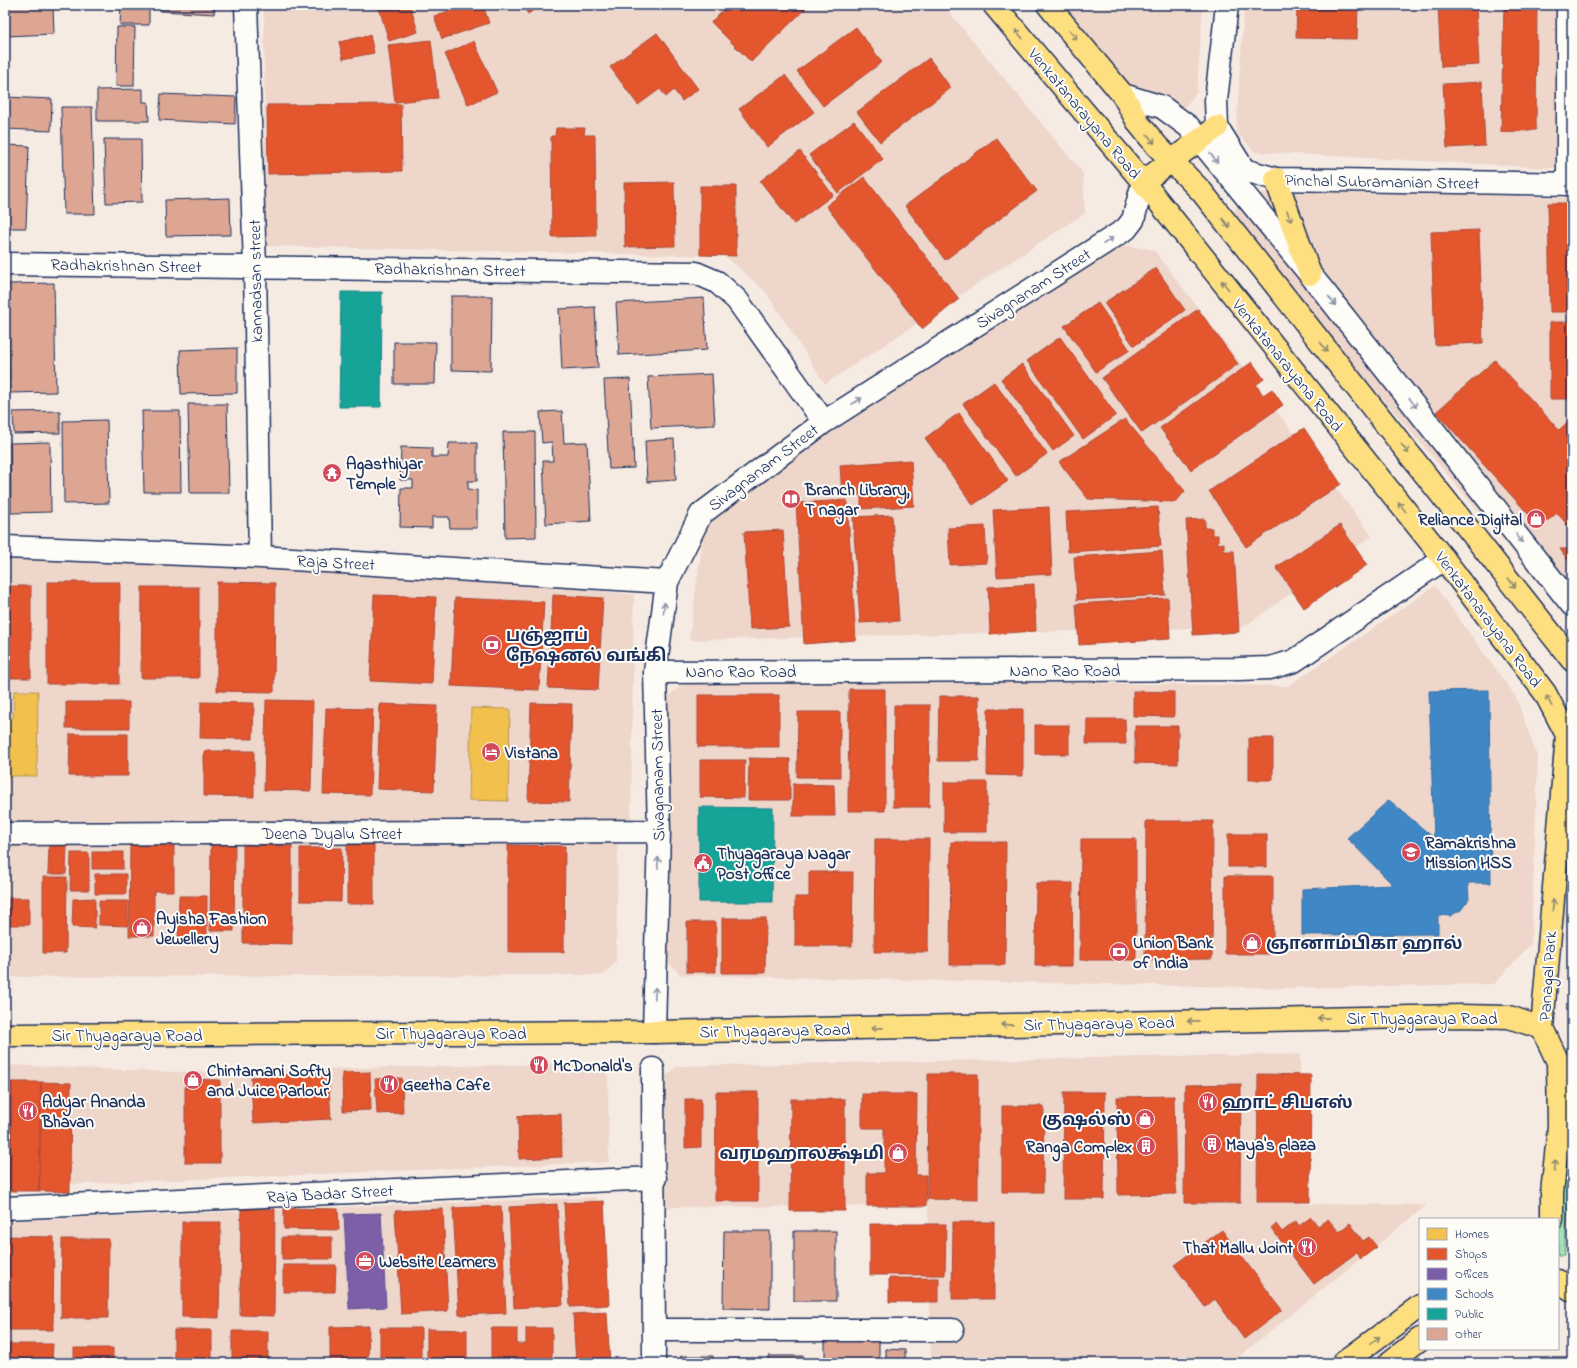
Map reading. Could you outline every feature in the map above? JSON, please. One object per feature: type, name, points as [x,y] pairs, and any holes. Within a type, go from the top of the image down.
[{"type":"main road","name":"Venkatanarayana Road","points":[[994,5],[1143,182],[1444,559],[1544,692],[1570,736]]},
{"type":"main road","name":"Venkatanarayana Road","points":[[1048,5],[1123,95],[1139,124],[1171,161],[1207,198],[1572,660]]},
{"type":"main road","points":[[1143,182],[1171,161],[1194,134],[1217,127]]},
{"type":"main road","points":[[1276,179],[1310,274]]},
{"type":"main road","name":"Panagal Park","points":[[1552,1218],[1552,1193],[1559,1126],[1558,1062],[1542,1028],[1570,736]]},
{"type":"main road","name":"Sir Thyagaraya Road","points":[[5,1035],[654,1032],[1461,1016],[1509,1017],[1542,1028]]},
{"type":"main road","points":[[1537,1218],[1552,1193]]},
{"type":"main road","points":[[1559,1281],[1572,1290]]},
{"type":"main road","points":[[1343,1363],[1419,1307]]},
{"type":"main road","points":[[1389,1363],[1419,1340]]},
{"type":"street","name":"kannadsan street","points":[[246,5],[255,267],[260,557]]},
{"type":"street","points":[[1217,127],[1216,100],[1227,5]]},
{"type":"street","points":[[1568,5],[1570,184]]},
{"type":"street","points":[[1123,95],[1162,107],[1194,134],[1310,274],[1572,605]]},
{"type":"street","name":"Pinchal Subramanian Street","points":[[1217,127],[1244,170],[1276,179],[1570,184]]},
{"type":"street","name":"Sivagnanam Street","points":[[654,1032],[659,831],[655,672],[667,582],[701,514],[824,422],[1126,230],[1133,220],[1143,182]]},
{"type":"street","name":"Radhakrishnan Street","points":[[5,264],[696,273],[717,282],[737,300],[824,422]]},
{"type":"street","name":"Raja Street","points":[[5,547],[260,557],[667,582]]},
{"type":"street","name":"Nano Rao Road","points":[[655,672],[1238,670],[1270,668],[1294,661],[1444,559]]},
{"type":"street","name":"Deena Dyalu Street","points":[[5,834],[659,831]]},
{"type":"street","points":[[653,1069],[655,1178],[654,1363]]},
{"type":"street","name":"Raja Badar Street","points":[[5,1208],[655,1178]]},
{"type":"street","points":[[654,1330],[952,1330]]},
{"type":"shaded area","points":[[264,5],[943,5],[1083,173],[1085,213],[825,384],[766,292],[725,256],[265,246]]},
{"type":"shaded area","points":[[1062,5],[1203,5],[1197,92],[1176,118],[1153,120]]},
{"type":"shaded area","points":[[1244,5],[1572,5],[1572,169],[1255,152],[1236,132]]},
{"type":"shaded area","points":[[1269,192],[1572,198],[1572,616],[1557,604],[1232,221],[1238,198]]},
{"type":"shaded area","points":[[1117,244],[1154,250],[1372,536],[1244,627],[689,640],[706,514]]},
{"type":"shaded area","points":[[5,548],[310,556],[634,595],[631,826],[5,825]]},
{"type":"shaded area","points":[[1435,586],[1516,697],[1538,759],[1531,944],[1494,984],[1289,988],[681,975],[665,959],[667,697],[690,678],[1288,686]]},
{"type":"shaded area","points":[[618,836],[616,961],[604,975],[5,977],[5,844]]},
{"type":"shaded area","points":[[1300,1054],[1301,1204],[1427,1205],[1231,1363],[931,1363],[928,1206],[665,1207],[663,1078],[678,1066]]},
{"type":"shaded area","points":[[596,1063],[608,1076],[609,1162],[5,1187],[5,1065],[174,1072]]},
{"type":"shaded area","points":[[597,1197],[603,1363],[5,1363],[5,1221]]},
{"type":"green space","points":[[1571,1063],[1572,1160],[1564,1255],[1559,1255],[1559,1218]]},
{"type":"building: Homes","points":[[14,691],[38,691],[37,776],[5,776],[5,718],[13,718]]},
{"type":"building: Homes","points":[[471,708],[510,709],[508,801],[469,800]]},
{"type":"building: Shops","points":[[378,5],[410,5],[418,32],[389,41]]},
{"type":"building: Shops","points":[[466,5],[483,5],[489,23],[442,39],[434,16]]},
{"type":"building: Shops","points":[[522,5],[541,5],[528,14]]},
{"type":"building: Shops","points":[[728,5],[809,5],[751,62],[711,22]]},
{"type":"building: Shops","points":[[1297,5],[1358,6],[1357,39],[1296,38]]},
{"type":"building: Shops","points":[[1438,5],[1476,5],[1479,65],[1441,67]]},
{"type":"building: Shops","points":[[1504,5],[1537,5],[1536,130],[1501,132]]},
{"type":"building: Shops","points":[[856,27],[882,62],[823,106],[797,71]]},
{"type":"building: Shops","points":[[657,33],[698,89],[682,101],[674,90],[666,97],[660,89],[638,105],[610,67]]},
{"type":"building: Shops","points":[[370,35],[374,53],[343,59],[339,42]]},
{"type":"building: Shops","points":[[431,40],[438,98],[395,102],[388,45]]},
{"type":"building: Shops","points":[[474,41],[497,92],[468,105],[445,54]]},
{"type":"building: Shops","points":[[929,58],[951,88],[880,142],[857,112]]},
{"type":"building: Shops","points":[[785,75],[814,112],[767,147],[739,109]]},
{"type":"building: Shops","points":[[1482,82],[1485,146],[1447,148],[1443,84]]},
{"type":"building: Shops","points":[[401,104],[402,171],[268,174],[267,105]]},
{"type":"building: Shops","points":[[854,121],[883,159],[838,193],[809,155]]},
{"type":"building: Shops","points":[[556,128],[585,128],[584,135],[595,135],[596,236],[552,237],[551,136],[555,136]]},
{"type":"building: Shops","points":[[996,138],[1037,191],[945,260],[905,206]]},
{"type":"building: Shops","points":[[800,151],[833,195],[794,224],[760,181]]},
{"type":"building: Shops","points":[[864,177],[959,299],[922,329],[826,206]]},
{"type":"building: Shops","points":[[674,182],[675,246],[625,247],[624,183]]},
{"type":"building: Shops","points":[[700,186],[736,186],[736,256],[700,255]]},
{"type":"building: Shops","points":[[1548,203],[1572,203],[1572,312],[1550,312]]},
{"type":"building: Shops","points":[[1479,230],[1483,343],[1435,345],[1431,232]]},
{"type":"building: Shops","points":[[1156,268],[1185,310],[1134,346],[1104,303]]},
{"type":"building: Shops","points":[[1098,303],[1130,350],[1096,372],[1064,326]]},
{"type":"building: Shops","points":[[1198,309],[1238,364],[1142,433],[1102,378]]},
{"type":"building: Shops","points":[[1550,322],[1572,322],[1572,399],[1550,399]]},
{"type":"building: Shops","points":[[1060,337],[1116,415],[1083,439],[1027,361]]},
{"type":"building: Shops","points":[[1495,360],[1559,430],[1572,418],[1572,530],[1557,513],[1540,527],[1436,412]]},
{"type":"building: Shops","points":[[1252,362],[1264,379],[1256,385],[1263,395],[1272,389],[1283,405],[1191,470],[1160,428]]},
{"type":"building: Shops","points":[[1022,364],[1074,436],[1053,451],[1001,379]]},
{"type":"building: Shops","points":[[994,382],[1047,454],[1016,476],[963,404]]},
{"type":"building: Shops","points":[[959,413],[1008,481],[973,505],[925,438]]},
{"type":"building: Shops","points":[[1125,419],[1185,491],[1176,502],[1088,499],[1059,462]]},
{"type":"building: Shops","points":[[1304,428],[1341,484],[1246,547],[1209,491]]},
{"type":"building: Shops","points":[[911,460],[914,506],[861,509],[861,495],[842,496],[840,465]]},
{"type":"building: Shops","points":[[847,500],[856,640],[804,644],[796,503]]},
{"type":"building: Shops","points":[[1049,507],[1052,574],[997,577],[993,510]]},
{"type":"building: Shops","points":[[1158,507],[1161,546],[1068,552],[1066,512]]},
{"type":"building: Shops","points":[[892,515],[899,621],[860,623],[853,517]]},
{"type":"building: Shops","points":[[1205,519],[1205,528],[1212,528],[1212,535],[1218,535],[1218,544],[1224,543],[1224,551],[1234,551],[1239,632],[1193,635],[1186,520]]},
{"type":"building: Shops","points":[[1340,525],[1367,565],[1304,608],[1276,567]]},
{"type":"building: Shops","points":[[985,526],[987,563],[950,565],[948,528]]},
{"type":"building: Shops","points":[[783,530],[789,627],[750,629],[744,532]]},
{"type":"building: Shops","points":[[1560,549],[1572,549],[1572,566]]},
{"type":"building: Shops","points":[[1162,551],[1165,595],[1077,600],[1074,557]]},
{"type":"building: Shops","points":[[47,582],[120,582],[119,684],[47,684]]},
{"type":"building: Shops","points":[[217,582],[275,583],[274,692],[217,691]]},
{"type":"building: Shops","points":[[1034,584],[1036,631],[990,634],[988,587]]},
{"type":"building: Shops","points":[[5,586],[31,586],[31,678],[5,678]]},
{"type":"building: Shops","points":[[142,587],[199,587],[199,678],[141,678]]},
{"type":"building: Shops","points":[[374,595],[436,597],[432,684],[370,681]]},
{"type":"building: Shops","points":[[553,595],[603,598],[598,690],[548,688]]},
{"type":"building: Shops","points":[[455,598],[544,602],[539,690],[451,686]]},
{"type":"building: Shops","points":[[1168,598],[1170,639],[1079,645],[1076,604]]},
{"type":"building: Shops","points":[[849,689],[885,689],[885,811],[848,811]]},
{"type":"building: Shops","points":[[1133,691],[1174,692],[1174,717],[1133,716]]},
{"type":"building: Shops","points":[[698,695],[779,695],[779,747],[698,747]]},
{"type":"building: Shops","points":[[939,696],[979,696],[979,761],[938,761]]},
{"type":"building: Shops","points":[[266,700],[313,701],[311,791],[264,790]]},
{"type":"building: Shops","points":[[66,702],[129,702],[129,728],[66,728]]},
{"type":"building: Shops","points":[[201,702],[254,703],[253,739],[200,738]]},
{"type":"building: Shops","points":[[531,703],[572,704],[569,802],[528,801]]},
{"type":"building: Shops","points":[[380,704],[437,706],[434,791],[377,789]]},
{"type":"building: Shops","points":[[894,705],[930,705],[929,807],[893,807]]},
{"type":"building: Shops","points":[[326,708],[373,709],[370,795],[323,794]]},
{"type":"building: Shops","points":[[988,709],[1023,709],[1023,776],[987,775]]},
{"type":"building: Shops","points":[[798,712],[840,712],[840,777],[797,777]]},
{"type":"building: Shops","points":[[1087,719],[1125,719],[1126,744],[1086,744]]},
{"type":"building: Shops","points":[[1035,725],[1069,725],[1069,754],[1035,754]]},
{"type":"building: Shops","points":[[1135,726],[1178,726],[1178,764],[1135,763]]},
{"type":"building: Shops","points":[[70,734],[128,734],[128,776],[69,776]]},
{"type":"building: Shops","points":[[1249,738],[1273,738],[1273,780],[1249,780]]},
{"type":"building: Shops","points":[[204,751],[254,751],[254,797],[204,796]]},
{"type":"building: Shops","points":[[749,758],[790,759],[790,800],[748,800]]},
{"type":"building: Shops","points":[[700,760],[745,760],[744,798],[700,797]]},
{"type":"building: Shops","points":[[944,782],[987,782],[987,832],[944,832]]},
{"type":"building: Shops","points":[[793,784],[834,785],[835,816],[793,816]]},
{"type":"building: Shops","points":[[1146,821],[1213,821],[1212,959],[1145,960]]},
{"type":"building: Shops","points":[[1228,834],[1267,834],[1267,867],[1228,867]]},
{"type":"building: Shops","points":[[875,839],[929,839],[928,952],[874,952]]},
{"type":"building: Shops","points":[[1081,839],[1136,839],[1136,960],[1080,960]]},
{"type":"building: Shops","points":[[951,842],[1006,842],[1005,965],[950,965]]},
{"type":"building: Shops","points":[[211,844],[235,845],[234,931],[210,931]]},
{"type":"building: Shops","points":[[49,845],[67,845],[66,874],[48,874]]},
{"type":"building: Shops","points":[[130,845],[174,846],[174,891],[154,891],[154,936],[129,936]]},
{"type":"building: Shops","points":[[243,845],[292,846],[292,944],[243,943]]},
{"type":"building: Shops","points":[[347,845],[374,845],[374,904],[347,904]]},
{"type":"building: Shops","points":[[508,845],[565,846],[564,952],[508,952]]},
{"type":"building: Shops","points":[[300,848],[342,848],[341,902],[300,901]]},
{"type":"building: Shops","points":[[92,852],[123,852],[123,869],[92,869]]},
{"type":"building: Shops","points":[[71,853],[89,853],[89,890],[70,890]]},
{"type":"building: Shops","points":[[809,872],[853,872],[852,946],[795,946],[795,897],[809,897]]},
{"type":"building: Shops","points":[[95,874],[126,874],[126,894],[95,894]]},
{"type":"building: Shops","points":[[1225,876],[1273,876],[1273,954],[1225,954]]},
{"type":"building: Shops","points":[[43,877],[67,877],[66,953],[43,953]]},
{"type":"building: Shops","points":[[1036,883],[1073,883],[1072,966],[1035,966]]},
{"type":"building: Shops","points":[[179,896],[207,896],[207,942],[178,941]]},
{"type":"building: Shops","points":[[9,898],[29,898],[29,925],[9,925]]},
{"type":"building: Shops","points":[[95,898],[95,928],[72,927],[73,899]]},
{"type":"building: Shops","points":[[99,901],[128,901],[128,926],[99,925]]},
{"type":"building: Shops","points":[[722,918],[766,918],[765,973],[722,973]]},
{"type":"building: Shops","points":[[687,922],[716,922],[716,972],[687,972]]},
{"type":"building: Shops","points":[[328,1072],[331,1119],[253,1123],[251,1077]]},
{"type":"building: Shops","points":[[370,1072],[371,1110],[343,1111],[342,1073]]},
{"type":"building: Shops","points":[[928,1074],[978,1074],[978,1200],[927,1199]]},
{"type":"building: Shops","points":[[1258,1074],[1311,1075],[1310,1202],[1257,1202]]},
{"type":"building: Shops","points":[[402,1078],[403,1113],[377,1114],[375,1079]]},
{"type":"building: Shops","points":[[185,1079],[220,1080],[220,1163],[185,1163]]},
{"type":"building: Shops","points":[[5,1082],[12,1082],[10,1191],[5,1191]]},
{"type":"building: Shops","points":[[12,1082],[41,1082],[39,1191],[10,1191]]},
{"type":"building: Shops","points":[[41,1082],[71,1083],[70,1192],[39,1191]]},
{"type":"building: Shops","name":"Maya's plaza","points":[[1241,1084],[1240,1203],[1184,1203],[1185,1085]]},
{"type":"building: Shops","points":[[716,1092],[758,1092],[758,1201],[715,1201]]},
{"type":"building: Shops","points":[[1064,1092],[1105,1092],[1104,1199],[1063,1199]]},
{"type":"building: Shops","points":[[862,1094],[917,1094],[916,1175],[926,1175],[926,1206],[867,1206],[867,1173],[884,1173],[884,1128],[862,1128]]},
{"type":"building: Shops","name":"Ranga Complex","points":[[1174,1096],[1176,1194],[1118,1195],[1117,1097]]},
{"type":"building: Shops","points":[[685,1099],[701,1099],[701,1147],[685,1148]]},
{"type":"building: Shops","points":[[791,1099],[845,1099],[845,1211],[790,1211]]},
{"type":"building: Shops","points":[[1002,1106],[1044,1106],[1043,1192],[1002,1192]]},
{"type":"building: Shops","points":[[561,1114],[562,1157],[519,1159],[518,1116]]},
{"type":"building: Shops","points":[[604,1201],[609,1305],[570,1307],[564,1203]]},
{"type":"building: Shops","points":[[557,1204],[563,1305],[514,1308],[509,1207]]},
{"type":"building: Shops","points":[[501,1206],[506,1313],[459,1315],[453,1208]]},
{"type":"building: Shops","points":[[284,1208],[338,1209],[339,1230],[284,1229]]},
{"type":"building: Shops","points":[[241,1209],[275,1209],[274,1316],[240,1315]]},
{"type":"building: Shops","points":[[443,1209],[448,1311],[401,1314],[395,1211]]},
{"type":"building: Shops","points":[[1311,1217],[1318,1226],[1328,1219],[1339,1232],[1350,1223],[1363,1241],[1369,1237],[1377,1247],[1361,1259],[1356,1253],[1314,1284],[1271,1228],[1276,1224],[1282,1232],[1296,1221],[1299,1226]]},
{"type":"building: Shops","points":[[182,1222],[221,1222],[219,1318],[182,1317]]},
{"type":"building: Shops","points":[[953,1222],[994,1222],[994,1299],[952,1299]]},
{"type":"building: Shops","points":[[870,1224],[946,1224],[945,1275],[870,1275]]},
{"type":"building: Shops","points":[[1222,1230],[1282,1310],[1244,1339],[1215,1299],[1205,1307],[1174,1265]]},
{"type":"building: Shops","points":[[5,1236],[54,1237],[53,1330],[5,1330]]},
{"type":"building: Shops","points":[[282,1237],[332,1237],[332,1259],[282,1259]]},
{"type":"building: Shops","points":[[62,1239],[109,1239],[108,1318],[61,1318]]},
{"type":"building: Shops","points":[[283,1265],[336,1265],[335,1292],[283,1292]]},
{"type":"building: Shops","points":[[889,1278],[939,1278],[939,1302],[889,1302]]},
{"type":"building: Shops","points":[[607,1312],[610,1363],[576,1363],[573,1314]]},
{"type":"building: Shops","points":[[369,1326],[368,1363],[330,1363],[330,1327]]},
{"type":"building: Shops","points":[[380,1328],[421,1328],[421,1363],[380,1363]]},
{"type":"building: Shops","points":[[491,1328],[517,1328],[517,1344],[526,1344],[526,1328],[552,1328],[552,1363],[491,1363]]},
{"type":"building: Shops","points":[[427,1329],[467,1330],[467,1363],[427,1363]]},
{"type":"building: Shops","points":[[174,1330],[212,1330],[212,1363],[174,1363]]},
{"type":"building: Shops","points":[[232,1331],[268,1331],[268,1363],[232,1363]]},
{"type":"building: Shops","points":[[5,1344],[53,1344],[52,1363],[5,1363]]},
{"type":"building: Shops","points":[[74,1348],[113,1348],[113,1363],[74,1363]]},
{"type":"building: Offices","name":"Website Learners","points":[[381,1213],[386,1307],[349,1309],[344,1214]]},
{"type":"building: Schools","points":[[1489,690],[1491,883],[1468,883],[1469,899],[1461,910],[1450,916],[1438,915],[1438,934],[1302,935],[1302,889],[1393,885],[1347,838],[1389,800],[1434,838],[1429,691]]},
{"type":"building: Public","points":[[341,292],[382,292],[381,407],[339,407]]},
{"type":"building: Public","points":[[699,807],[773,808],[772,902],[699,902]]},
{"type":"building: Other","points":[[5,5],[53,5],[54,34],[5,36]]},
{"type":"building: Other","points":[[67,5],[117,5],[117,7],[67,9]]},
{"type":"building: Other","points":[[121,5],[149,5],[149,25],[120,25]]},
{"type":"building: Other","points":[[162,5],[215,5],[214,14],[161,11]]},
{"type":"building: Other","points":[[117,27],[135,27],[134,86],[116,86]]},
{"type":"building: Other","points":[[143,89],[143,102],[148,102],[149,121],[97,121],[97,90]]},
{"type":"building: Other","points":[[161,94],[236,97],[235,124],[159,120]]},
{"type":"building: Other","points":[[5,97],[52,99],[51,131],[5,129]]},
{"type":"building: Other","points":[[61,107],[92,107],[95,214],[64,214]]},
{"type":"building: Other","points":[[104,139],[141,139],[142,202],[106,203]]},
{"type":"building: Other","points":[[5,145],[29,146],[26,228],[5,228]]},
{"type":"building: Other","points":[[230,198],[231,235],[166,236],[165,200]]},
{"type":"building: Other","points":[[54,283],[56,392],[9,393],[8,284]]},
{"type":"building: Other","points":[[451,296],[492,296],[491,371],[451,370]]},
{"type":"building: Other","points":[[704,298],[707,350],[619,355],[616,303]]},
{"type":"building: Other","points":[[595,307],[598,368],[562,370],[559,309]]},
{"type":"building: Other","points":[[394,342],[436,342],[435,384],[394,384]]},
{"type":"building: Other","points":[[237,348],[237,393],[181,394],[180,350]]},
{"type":"building: Other","points":[[712,374],[715,425],[651,428],[648,377]]},
{"type":"building: Other","points":[[630,379],[634,468],[609,469],[604,380]]},
{"type":"building: Other","points":[[188,404],[227,404],[229,493],[190,493]]},
{"type":"building: Other","points":[[60,411],[60,433],[14,434],[13,412]]},
{"type":"building: Other","points":[[142,411],[180,411],[181,492],[144,492]]},
{"type":"building: Other","points":[[562,411],[564,443],[587,442],[591,521],[546,524],[543,461],[553,461],[552,442],[542,443],[540,412]]},
{"type":"building: Other","points":[[107,420],[109,503],[64,504],[63,421]]},
{"type":"building: Other","points":[[503,432],[535,432],[536,537],[505,538]]},
{"type":"building: Other","points":[[674,439],[676,480],[647,482],[645,441]]},
{"type":"building: Other","points":[[50,442],[51,512],[11,513],[10,443]]},
{"type":"building: Other","points":[[449,443],[477,443],[477,481],[468,481],[468,489],[477,490],[477,528],[450,528],[449,517],[432,517],[432,528],[400,527],[401,488],[413,488],[413,480],[400,480],[401,447],[432,448],[432,457],[448,457]]},
{"type":"building: Other","points":[[724,1231],[770,1231],[770,1309],[723,1308]]},
{"type":"building: Other","points":[[794,1231],[836,1231],[836,1301],[794,1301]]},
{"type":"building: Other","points":[[825,1341],[879,1341],[879,1363],[825,1363]]},
{"type":"building: Other","points":[[886,1349],[905,1350],[905,1363],[886,1363]]},
{"type":"building: Other","points":[[681,1356],[713,1356],[713,1363],[681,1363]]},
{"type":"building: Other","points":[[769,1356],[804,1356],[804,1363],[769,1363]]},
{"type":"building: Other","points":[[718,1359],[756,1359],[756,1363],[718,1363]]},
{"type":"place","name":"Agasthiyar Temple","points":[[332,473]]},
{"type":"place","name":"Branch Library, T nagar","points":[[791,499]]},
{"type":"place","name":"Reliance Digital","points":[[1536,519]]},
{"type":"place","name":"பஞ்ஐாப் நேஷனல் வங்கி","points":[[492,645]]},
{"type":"place","name":"Vistana","points":[[491,752]]},
{"type":"place","name":"Ramakrishna Mission HSS","points":[[1411,852]]},
{"type":"place","name":"Thyagaraya Nagar Post office","points":[[703,863]]},
{"type":"place","name":"Ayisha Fashion Jewellery","points":[[142,928]]},
{"type":"place","name":"ஞானாம்பிகா ஹால்","points":[[1252,943]]},
{"type":"place","name":"Union Bank of India","points":[[1119,952]]},
{"type":"place","name":"McDonald's","points":[[539,1065]]},
{"type":"place","name":"Chintamani Softy and Juice Parlour","points":[[193,1080]]},
{"type":"place","name":"Geetha Cafe","points":[[389,1084]]},
{"type":"place","name":"ஹாட் சிபஎஸ்","points":[[1208,1102]]},
{"type":"place","name":"Adyar Ananda Bhavan","points":[[28,1111]]},
{"type":"place","name":"குஷல்ஸ்","points":[[1145,1119]]},
{"type":"place","name":"Maya's plaza","points":[[1212,1144]]},
{"type":"place","name":"Ranga Complex","points":[[1146,1146]]},
{"type":"place","name":"வரமஹாலக்ஷ்மி","points":[[898,1153]]},
{"type":"place","name":"That Mallu Joint","points":[[1307,1247]]},
{"type":"place","name":"Website Learners","points":[[365,1261]]}]
